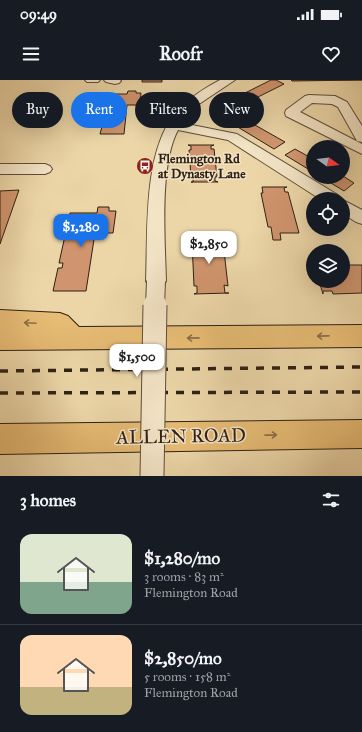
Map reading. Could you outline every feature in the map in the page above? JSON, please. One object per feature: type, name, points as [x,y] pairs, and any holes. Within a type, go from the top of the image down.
[{"type":"highway","points":[[0,322],[60,324],[78,339]]},
{"type":"highway","points":[[0,339],[362,336]]},
{"type":"highway","name":"ALLEN ROAD","points":[[0,439],[362,434]]},
{"type":"highway","points":[[0,443],[64,438]]},
{"type":"street","points":[[201,96],[209,90],[229,80]]},
{"type":"street","points":[[362,138],[343,104],[334,100],[309,100],[290,113],[362,150]]},
{"type":"street","points":[[152,476],[159,169],[165,143],[172,128]]},
{"type":"street","points":[[188,128],[232,137],[321,192]]},
{"type":"street","points":[[0,169],[45,169]]},
{"type":"street","points":[[350,210],[362,218]]},
{"type":"building","points":[[142,80],[162,80],[162,82],[142,82]]},
{"type":"building","points":[[271,80],[276,80],[284,84],[264,94],[264,92],[247,92]]},
{"type":"building","points":[[291,80],[362,80],[292,81]]},
{"type":"building","points":[[128,91],[136,91],[135,105],[127,105]]},
{"type":"building","points":[[102,128],[125,128],[124,134],[100,134]]},
{"type":"building","points":[[239,128],[260,128],[285,142],[274,149]]},
{"type":"building","points":[[188,145],[214,145],[211,146],[211,149],[214,149],[217,177],[215,177],[215,181],[218,182],[193,182],[193,177],[191,177],[189,150],[191,150],[191,146]]},
{"type":"building","points":[[295,149],[306,155],[306,168],[285,155]]},
{"type":"building","points":[[350,180],[354,183],[344,191],[332,184],[350,184]]},
{"type":"building","points":[[262,187],[287,187],[284,188],[285,192],[288,192],[299,233],[280,233],[281,240],[273,240],[271,227],[268,227],[261,193],[263,193]]},
{"type":"building","points":[[19,190],[0,244],[0,191]]},
{"type":"building","points":[[98,207],[109,207],[109,211],[116,211],[113,233],[95,233],[86,291],[53,291],[58,268],[62,268],[63,263],[59,263],[70,213],[97,213]]},
{"type":"building","points":[[192,235],[222,235],[220,236],[220,242],[223,242],[228,286],[224,285],[225,293],[229,293],[194,294],[197,293],[197,286],[194,286],[192,242],[195,242],[195,236]]},
{"type":"building","points":[[350,265],[362,265],[362,293],[333,294],[332,291],[323,291],[323,294],[321,288],[350,288]]},
{"type":"railway","points":[[0,371],[362,367]]},
{"type":"railway","points":[[0,393],[362,392]]},
{"type":"place","name":"Flemington Rd at Dynasty Lane","points":[[145,166]]}]
